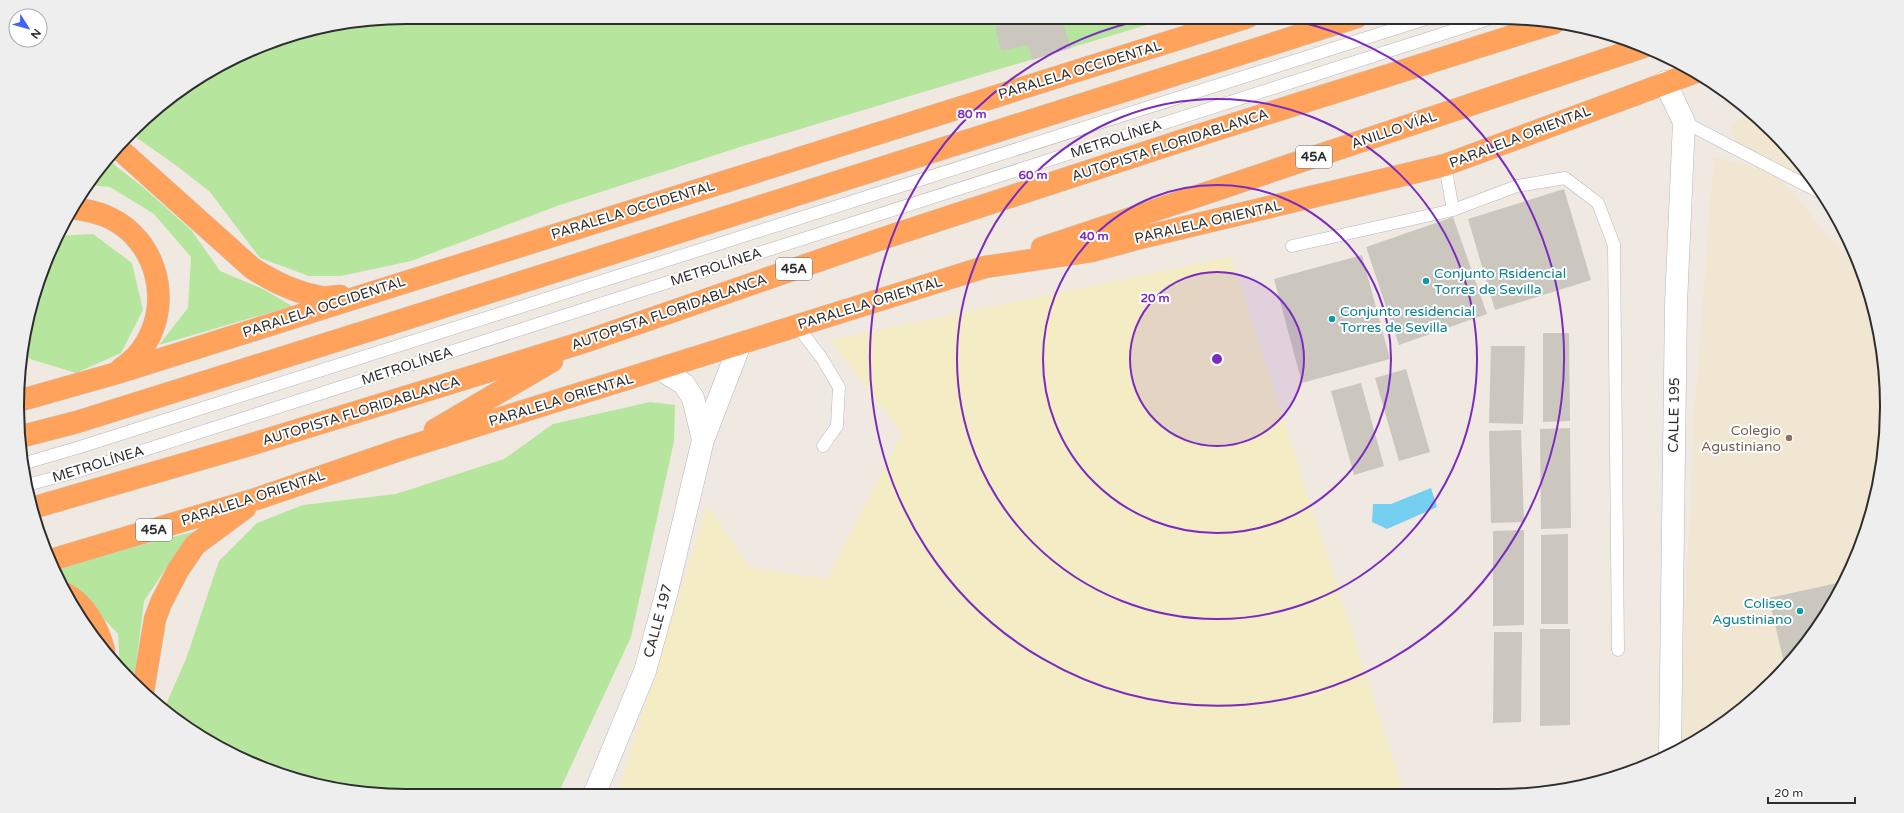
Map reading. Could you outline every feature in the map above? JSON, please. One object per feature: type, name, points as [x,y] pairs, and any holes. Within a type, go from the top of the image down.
[{"type":"highway","name":"PARALELA OCCIDENTAL","points":[[24,399],[117,373],[367,293],[1226,24]]},
{"type":"highway","points":[[25,435],[77,422],[380,327],[1335,24]]},
{"type":"highway","name":"AUTOPISTA FLORIDABLANCA","points":[[37,506],[246,446],[584,342],[899,233],[1193,137],[1540,26]]},
{"type":"highway","name":"ANILLO VÍAL","points":[[986,267],[1635,50]]},
{"type":"highway","name":"PARALELA ORIENTAL","points":[[55,559],[256,499],[402,449],[986,267],[1092,251],[1144,236],[1445,165],[1688,75]]},
{"type":"highway","points":[[122,151],[241,258],[266,277],[323,298],[367,293]]},
{"type":"highway","points":[[79,209],[91,211],[110,218],[128,229],[142,245],[152,263],[158,283],[159,304],[155,324],[146,343],[133,360],[117,373]]},
{"type":"highway","points":[[402,449],[584,342]]},
{"type":"highway","points":[[144,685],[156,619],[161,603],[178,570],[195,545],[256,499]]},
{"type":"highway","points":[[80,605],[85,610],[97,628],[99,633]]},
{"type":"street","name":"CALLE 195","points":[[1665,82],[1684,122],[1676,304],[1670,748]]},
{"type":"street","name":"CALLE 197","points":[[596,789],[644,671],[666,595],[703,440],[740,344]]},
{"type":"street","name":"CALLE 197","points":[[660,369],[684,384],[693,398],[703,440]]},
{"type":"lane","name":"METROLÍNEA","points":[[28,462],[1410,24]]},
{"type":"lane","name":"METROLÍNEA","points":[[32,484],[79,471],[1473,24]]},
{"type":"lane","points":[[1684,122],[1812,188]]},
{"type":"lane","points":[[1445,165],[1453,210]]},
{"type":"lane","points":[[1292,246],[1453,210],[1517,186],[1565,178],[1598,204],[1614,245],[1618,650]]},
{"type":"lane","points":[[797,326],[821,357],[839,387],[837,426],[823,446]]},
{"type":"shaded area","points":[[1745,115],[1785,154],[1812,188],[1739,150],[1730,127]]},
{"type":"shaded area","name":"Colegio Agustiniano","points":[[1714,157],[1774,171],[1853,265],[1867,308],[1877,357],[1880,406],[1879,432],[1873,481],[1860,529],[1841,576],[1816,619],[1785,659],[1750,694],[1710,725],[1679,743],[1694,418]]},
{"type":"green space","points":[[406,24],[1150,24],[740,147],[557,206],[411,261],[341,276],[309,276],[260,258],[210,192],[177,166],[136,136],[154,119],[194,88],[237,63],[284,44],[332,31],[357,27]]},
{"type":"green space","points":[[113,162],[192,231],[220,271],[263,289],[292,306],[159,345],[188,308],[191,257],[154,214],[110,187],[94,186]]},
{"type":"green space","points":[[93,234],[132,263],[143,310],[121,353],[76,373],[30,359],[27,355],[31,332],[44,284],[64,236]]},
{"type":"green space","points":[[650,402],[675,405],[674,441],[631,637],[560,789],[406,789],[357,786],[332,782],[284,769],[237,750],[194,725],[166,704],[186,659],[219,561],[257,523],[303,505],[396,494],[504,459],[553,424]]},
{"type":"green space","points":[[196,531],[171,561],[144,601],[135,676],[120,660],[118,634],[82,595],[70,588],[59,567]]},
{"type":"sand","points":[[1231,257],[1403,789],[619,789],[707,505],[750,568],[827,579],[902,433],[830,340]]},
{"type":"water","points":[[1431,488],[1437,507],[1387,529],[1372,522],[1373,504],[1391,504]]},
{"type":"building","points":[[1006,24],[1063,24],[1071,48],[1032,60],[1028,45],[1001,51],[995,27]]},
{"type":"building","points":[[1564,189],[1591,280],[1495,310],[1468,219]]},
{"type":"building","name":"Conjunto Rsidencial Torres de Sevilla","points":[[1453,217],[1487,314],[1399,345],[1366,247]]},
{"type":"building","name":"Conjunto residencial Torres de Sevilla","points":[[1362,255],[1390,359],[1302,383],[1274,279]]},
{"type":"building","points":[[1543,333],[1569,333],[1570,421],[1543,422]]},
{"type":"building","points":[[1491,346],[1525,346],[1523,424],[1489,423]]},
{"type":"building","points":[[1406,369],[1430,452],[1399,461],[1375,378]]},
{"type":"building","points":[[1361,383],[1384,466],[1354,475],[1331,391]]},
{"type":"building","points":[[1570,428],[1571,528],[1541,529],[1540,429]]},
{"type":"building","points":[[1521,430],[1524,522],[1491,523],[1489,431]]},
{"type":"building","points":[[1524,530],[1524,625],[1493,626],[1493,531]]},
{"type":"building","points":[[1568,534],[1568,624],[1541,624],[1541,535]]},
{"type":"building","name":"Coliseo Agustiniano","points":[[1837,583],[1816,619],[1783,661],[1769,598]]},
{"type":"building","points":[[1540,629],[1570,629],[1570,725],[1540,726]]},
{"type":"building","points":[[1494,632],[1522,632],[1521,722],[1493,723]]},
{"type":"place","name":"Conjunto Rsidencial Torres de Sevilla","points":[[1426,281]]},
{"type":"place","name":"Conjunto residencial Torres de Sevilla","points":[[1332,319]]},
{"type":"place","name":"Colegio Agustiniano","points":[[1789,438]]},
{"type":"place","name":"Coliseo Agustiniano","points":[[1800,611]]}]
